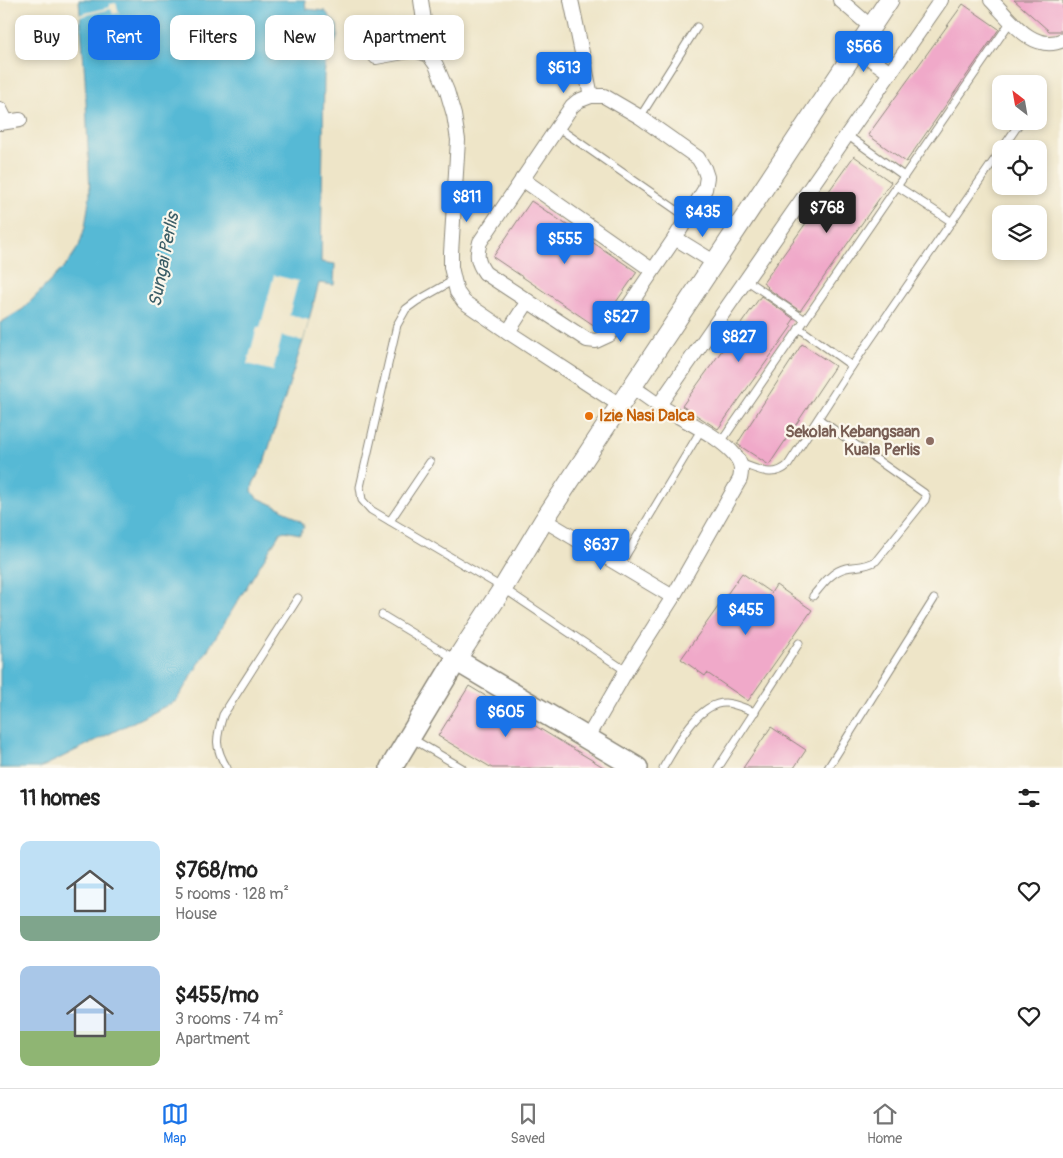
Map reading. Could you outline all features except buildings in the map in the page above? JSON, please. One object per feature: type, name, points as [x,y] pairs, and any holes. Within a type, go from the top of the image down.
[{"type":"main road","points":[[395,766],[456,660],[544,520],[889,0]]},
{"type":"main road","points":[[456,660],[637,768]]},
{"type":"street","points":[[421,0],[423,15]]},
{"type":"street","points":[[571,0],[591,96]]},
{"type":"street","points":[[840,0],[870,26]]},
{"type":"street","points":[[659,405],[941,0]]},
{"type":"street","points":[[991,0],[1029,38],[1051,44],[1063,40]]},
{"type":"street","points":[[856,48],[890,73]]},
{"type":"street","points":[[432,60],[436,65],[454,115],[458,140],[451,253],[451,267],[457,292],[464,302],[620,405]]},
{"type":"street","points":[[591,96],[604,96],[640,116],[698,158],[707,177],[705,189],[676,238],[652,270],[609,335],[601,340],[587,340],[485,273],[477,259],[477,251],[480,242],[557,127],[572,106],[578,101],[591,96]]},
{"type":"street","points":[[522,179],[652,270]]},
{"type":"street","points":[[676,238],[714,262]]},
{"type":"street","points":[[508,332],[528,301]]},
{"type":"street","points":[[587,739],[626,671],[673,597],[740,479],[742,472],[740,463],[721,442],[633,387]]},
{"type":"street","points":[[544,520],[673,597]]},
{"type":"lane","points":[[721,442],[1011,21]]},
{"type":"lane","points":[[640,116],[697,28]]},
{"type":"lane","points":[[557,127],[688,218]]},
{"type":"lane","points":[[847,135],[904,176]]},
{"type":"lane","points":[[740,463],[771,473],[782,470],[788,465],[852,366],[992,164]]},
{"type":"lane","points":[[897,186],[952,222]]},
{"type":"lane","points":[[454,280],[406,309],[397,325],[360,487],[362,500],[366,506],[503,588],[626,671]]},
{"type":"lane","points":[[746,280],[805,320]]},
{"type":"lane","points":[[799,328],[852,366]]},
{"type":"lane","points":[[813,596],[827,579],[837,572],[845,568],[868,566],[876,561],[925,500],[926,496],[819,419]]},
{"type":"lane","points":[[620,565],[701,430]]},
{"type":"lane","points":[[390,521],[430,462]]},
{"type":"lane","points":[[227,768],[217,746],[217,735],[223,715],[298,598]]},
{"type":"lane","points":[[828,768],[934,599]]},
{"type":"lane","points":[[382,615],[456,660]]},
{"type":"lane","points":[[718,768],[799,643]]},
{"type":"lane","points":[[663,768],[684,735],[706,708],[726,703],[755,712]]},
{"type":"lane","points":[[410,737],[462,768]]},
{"type":"water","name":"Sungai Perlis","points":[[79,0],[305,0],[306,9],[325,11],[328,15],[265,15],[265,60],[327,60],[324,76],[321,262],[335,264],[334,285],[319,283],[303,341],[264,463],[253,484],[252,491],[256,497],[280,508],[302,522],[304,527],[300,534],[284,531],[280,533],[176,701],[40,768],[0,768],[0,323],[23,309],[67,264],[79,246],[85,227],[90,194],[85,78]]},
{"type":"water","points":[[334,22],[337,25],[338,35],[334,49]]},
{"type":"pier","points":[[116,3],[119,13],[113,14],[111,9],[79,17],[78,15],[110,7],[110,4]]},
{"type":"pier","points":[[274,275],[298,281],[289,315],[309,320],[303,341],[282,336],[273,371],[247,364],[257,328],[260,328]]},
{"type":"place","name":"Izie Nasi Dalca","points":[[589,416]]},
{"type":"place","name":"Sekolah Kebangsaan Kuala Perlis","points":[[930,441]]}]
